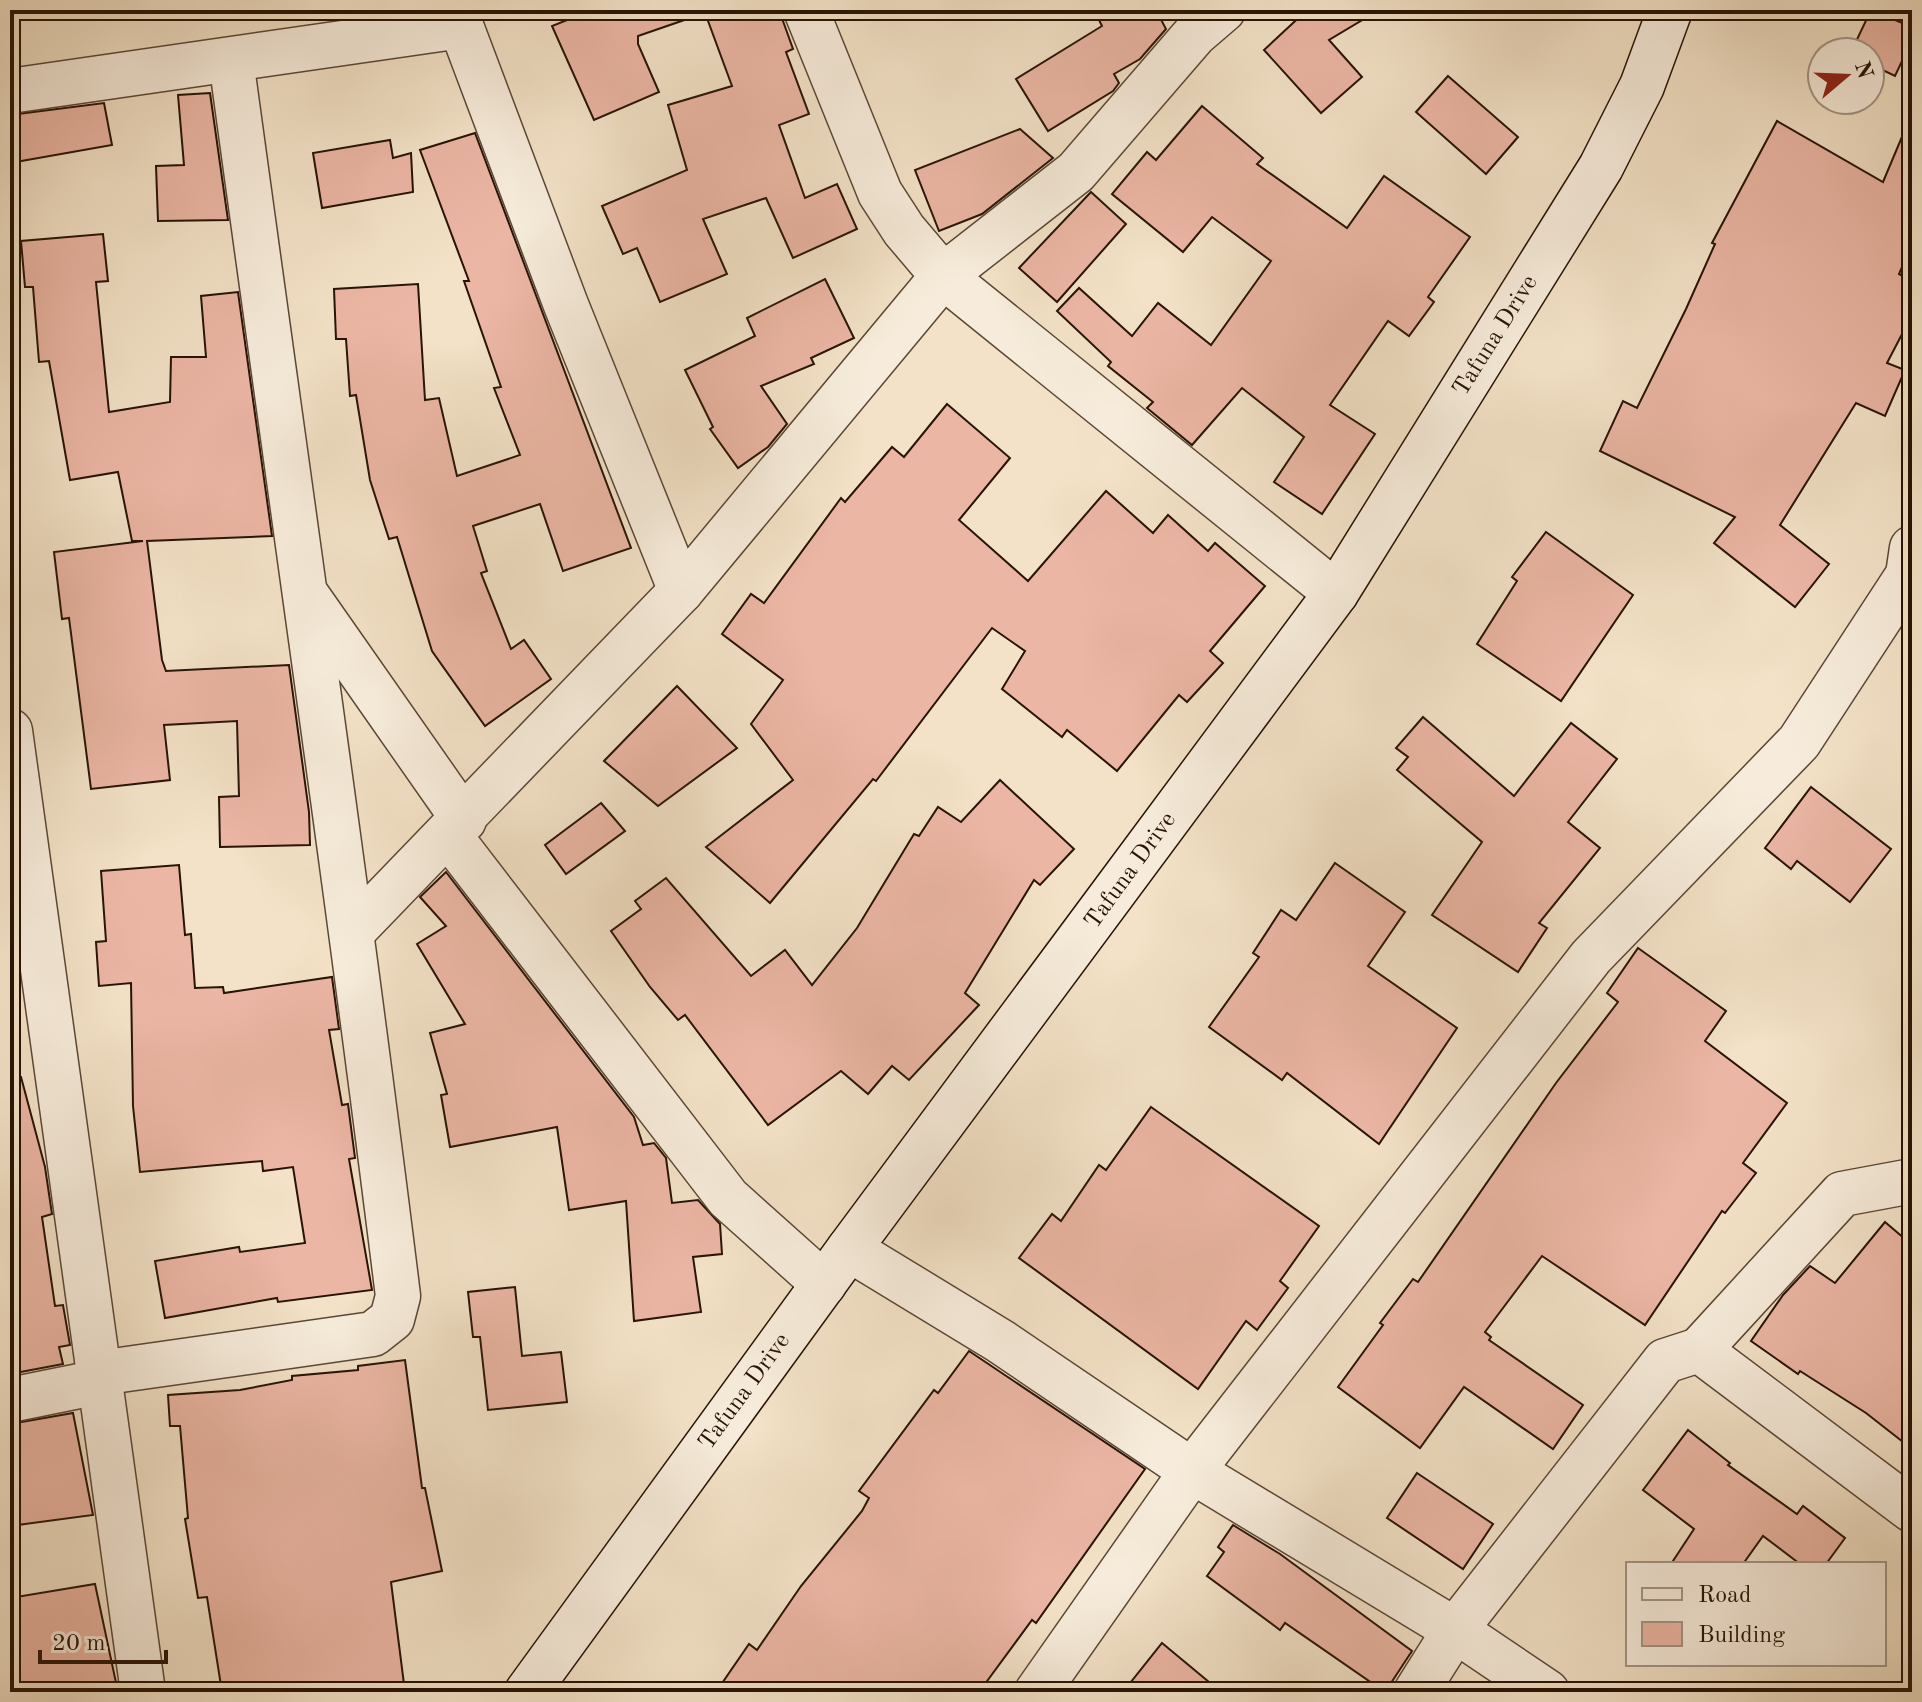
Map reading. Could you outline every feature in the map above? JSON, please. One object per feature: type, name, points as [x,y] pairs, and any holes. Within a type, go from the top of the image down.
[{"type":"street","points":[[806,10],[880,193],[904,230],[943,276],[1336,593]]},
{"type":"street","name":"Tafuna Drive","points":[[527,1692],[849,1249],[1336,593],[1601,167],[1642,86],[1670,10]]},
{"type":"street","points":[[10,91],[231,60],[460,18],[566,305],[681,591]]},
{"type":"street","points":[[353,931],[681,591],[943,276],[1076,172],[1201,18]]},
{"type":"street","points":[[10,1400],[99,1378],[373,1334],[392,1319],[398,1296],[353,931],[302,588],[231,60]]},
{"type":"street","points":[[1037,1692],[1192,1471],[1591,957],[1799,742],[1908,575],[1912,548]]},
{"type":"street","points":[[302,588],[456,827],[728,1198],[824,1284]]},
{"type":"street","points":[[10,731],[143,1692]]},
{"type":"street","points":[[1416,1692],[1455,1630],[1665,1361],[1699,1350],[1842,1194],[1912,1181]]},
{"type":"street","points":[[849,1249],[1000,1341],[1192,1471],[1455,1630],[1547,1692]]},
{"type":"street","points":[[1699,1350],[1912,1510]]},
{"type":"building","points":[[592,10],[695,10],[696,16],[638,36],[638,44],[659,92],[594,120],[552,26]]},
{"type":"building","points":[[704,10],[779,10],[793,49],[786,52],[809,114],[779,125],[805,198],[837,184],[857,229],[793,258],[766,198],[703,219],[727,274],[660,302],[637,248],[623,254],[602,206],[687,170],[668,105],[732,86]]},
{"type":"building","points":[[1094,10],[1156,10],[1166,29],[1140,59],[1114,74],[1119,83],[1113,91],[1048,131],[1016,79],[1102,26]]},
{"type":"building","points":[[1307,10],[1379,10],[1329,40],[1362,77],[1321,113],[1264,50]]},
{"type":"building","points":[[1871,10],[1912,27],[1912,40],[1895,76],[1886,72],[1886,36],[1859,36]]},
{"type":"building","points":[[1448,76],[1518,137],[1486,174],[1416,112]]},
{"type":"building","points":[[210,93],[228,220],[158,221],[156,166],[184,165],[178,95]]},
{"type":"building","points":[[104,103],[112,145],[10,163],[10,115]]},
{"type":"building","points":[[1202,106],[1263,158],[1257,164],[1347,228],[1384,176],[1470,237],[1428,297],[1434,302],[1409,336],[1388,321],[1330,405],[1375,434],[1322,514],[1274,482],[1304,437],[1242,388],[1192,445],[1147,408],[1153,402],[1108,366],[1111,362],[1057,311],[1079,288],[1132,336],[1158,303],[1211,345],[1271,261],[1212,217],[1183,252],[1112,194],[1147,152],[1156,160]]},
{"type":"building","points":[[1912,113],[1912,244],[1899,274],[1912,281],[1912,315],[1887,363],[1905,370],[1885,416],[1856,403],[1780,525],[1829,564],[1795,607],[1714,543],[1735,517],[1600,451],[1623,401],[1637,408],[1686,309],[1715,244],[1712,243],[1777,121],[1883,182]]},
{"type":"building","points":[[1020,129],[1053,158],[982,214],[939,231],[915,170]]},
{"type":"building","points":[[475,133],[631,548],[563,571],[540,504],[473,526],[487,571],[481,573],[511,649],[524,640],[551,679],[485,726],[432,651],[397,537],[389,539],[370,480],[356,395],[350,396],[346,339],[336,339],[334,289],[418,284],[425,400],[439,398],[457,476],[520,455],[494,388],[501,387],[464,281],[469,281],[420,150]]},
{"type":"building","points":[[390,140],[393,158],[411,153],[413,192],[322,208],[313,153]]},
{"type":"building","points":[[1091,192],[1126,224],[1057,302],[1019,268]]},
{"type":"building","points":[[103,234],[108,281],[96,282],[109,412],[170,402],[171,357],[206,357],[201,296],[238,292],[272,536],[147,541],[162,660],[166,671],[289,665],[309,812],[310,845],[220,847],[219,797],[239,796],[237,721],[164,725],[170,780],[91,789],[69,618],[62,619],[54,552],[143,541],[132,541],[118,472],[70,480],[49,361],[39,362],[33,287],[25,287],[21,241]]},
{"type":"building","points":[[825,279],[854,338],[811,358],[814,364],[761,386],[787,424],[768,447],[738,468],[710,429],[713,427],[685,370],[755,336],[747,318]]},
{"type":"building","points":[[947,404],[1010,458],[959,520],[1028,581],[1106,491],[1153,533],[1168,515],[1208,551],[1215,543],[1265,586],[1210,651],[1223,663],[1187,702],[1179,695],[1117,771],[1067,730],[1062,737],[1002,689],[1025,651],[992,628],[876,781],[873,779],[770,903],[706,847],[793,780],[751,724],[783,680],[722,634],[751,594],[764,603],[841,498],[845,502],[892,447],[904,457]]},
{"type":"building","points":[[1546,532],[1633,595],[1561,701],[1477,644],[1517,581],[1512,577]]},
{"type":"building","points":[[677,686],[737,748],[658,806],[604,761]]},
{"type":"building","points":[[1423,717],[1514,796],[1571,723],[1617,759],[1568,822],[1600,848],[1539,923],[1547,928],[1518,972],[1432,915],[1482,842],[1397,770],[1408,757],[1396,748]]},
{"type":"building","points":[[1000,780],[1074,849],[1040,885],[1034,880],[965,993],[979,1005],[909,1080],[892,1066],[868,1094],[841,1071],[768,1125],[685,1015],[678,1020],[650,987],[611,931],[641,909],[635,901],[666,878],[751,976],[785,950],[812,985],[857,928],[914,834],[919,836],[938,807],[961,822]]},
{"type":"building","points":[[1811,787],[1891,849],[1850,902],[1797,861],[1791,869],[1765,848]]},
{"type":"building","points":[[601,803],[625,831],[566,874],[545,845]]},
{"type":"building","points":[[1335,863],[1405,912],[1368,966],[1457,1028],[1379,1144],[1287,1073],[1282,1080],[1209,1027],[1259,957],[1253,953],[1281,910],[1296,920]]},
{"type":"building","points":[[179,865],[185,935],[191,934],[195,988],[223,987],[224,993],[332,977],[339,1029],[329,1030],[342,1105],[348,1104],[355,1158],[349,1159],[372,1290],[278,1302],[277,1298],[165,1318],[155,1261],[239,1247],[240,1252],[305,1243],[293,1167],[263,1171],[262,1161],[140,1172],[133,1106],[131,983],[99,986],[96,942],[106,941],[101,871]]},
{"type":"building","points":[[446,872],[634,1117],[643,1145],[654,1143],[666,1158],[672,1203],[698,1200],[720,1224],[722,1254],[693,1257],[701,1312],[634,1321],[626,1201],[569,1210],[557,1127],[450,1147],[441,1095],[447,1094],[430,1033],[465,1024],[417,944],[446,926],[420,897]]},
{"type":"building","points":[[1638,948],[1726,1011],[1705,1041],[1787,1103],[1743,1163],[1756,1173],[1725,1213],[1722,1211],[1645,1325],[1542,1256],[1485,1332],[1491,1337],[1489,1340],[1583,1405],[1553,1449],[1464,1387],[1420,1448],[1338,1387],[1383,1325],[1380,1323],[1413,1279],[1418,1282],[1556,1083],[1618,1002],[1607,993]]},
{"type":"building","points":[[21,1077],[45,1167],[52,1214],[42,1217],[55,1306],[63,1305],[70,1345],[59,1347],[63,1364],[10,1374],[10,1078]]},
{"type":"building","points":[[1151,1107],[1319,1226],[1280,1281],[1288,1288],[1257,1330],[1246,1321],[1198,1389],[1019,1258],[1052,1214],[1061,1221],[1099,1165],[1106,1170]]},
{"type":"building","points":[[1885,1222],[1912,1245],[1912,1449],[1866,1413],[1800,1371],[1798,1374],[1751,1341],[1783,1295],[1810,1266],[1835,1283]]},
{"type":"building","points":[[515,1287],[522,1356],[561,1352],[567,1402],[488,1410],[480,1337],[473,1337],[468,1292]]},
{"type":"building","points":[[969,1351],[1145,1469],[1036,1623],[1032,1620],[979,1692],[716,1692],[749,1644],[757,1650],[801,1586],[862,1511],[869,1498],[859,1491],[934,1390],[938,1393]]},
{"type":"building","points":[[405,1360],[422,1488],[425,1488],[442,1571],[391,1582],[405,1692],[222,1692],[207,1597],[198,1598],[185,1519],[188,1518],[180,1426],[170,1426],[168,1395],[240,1390],[292,1380],[292,1376],[358,1370],[358,1366]]},
{"type":"building","points":[[73,1413],[93,1515],[10,1526],[10,1424]]},
{"type":"building","points":[[1688,1430],[1730,1463],[1728,1465],[1797,1514],[1803,1506],[1845,1538],[1827,1562],[1797,1562],[1763,1536],[1744,1562],[1672,1562],[1694,1529],[1643,1490]]},
{"type":"building","points":[[1417,1473],[1493,1524],[1463,1569],[1387,1518]]},
{"type":"building","points":[[1233,1525],[1280,1554],[1412,1651],[1385,1692],[1285,1623],[1280,1630],[1207,1576],[1224,1552],[1218,1547]]},
{"type":"building","points":[[95,1584],[118,1692],[15,1692],[10,1661],[10,1598]]},
{"type":"building","points":[[1162,1643],[1221,1692],[1123,1692]]}]
